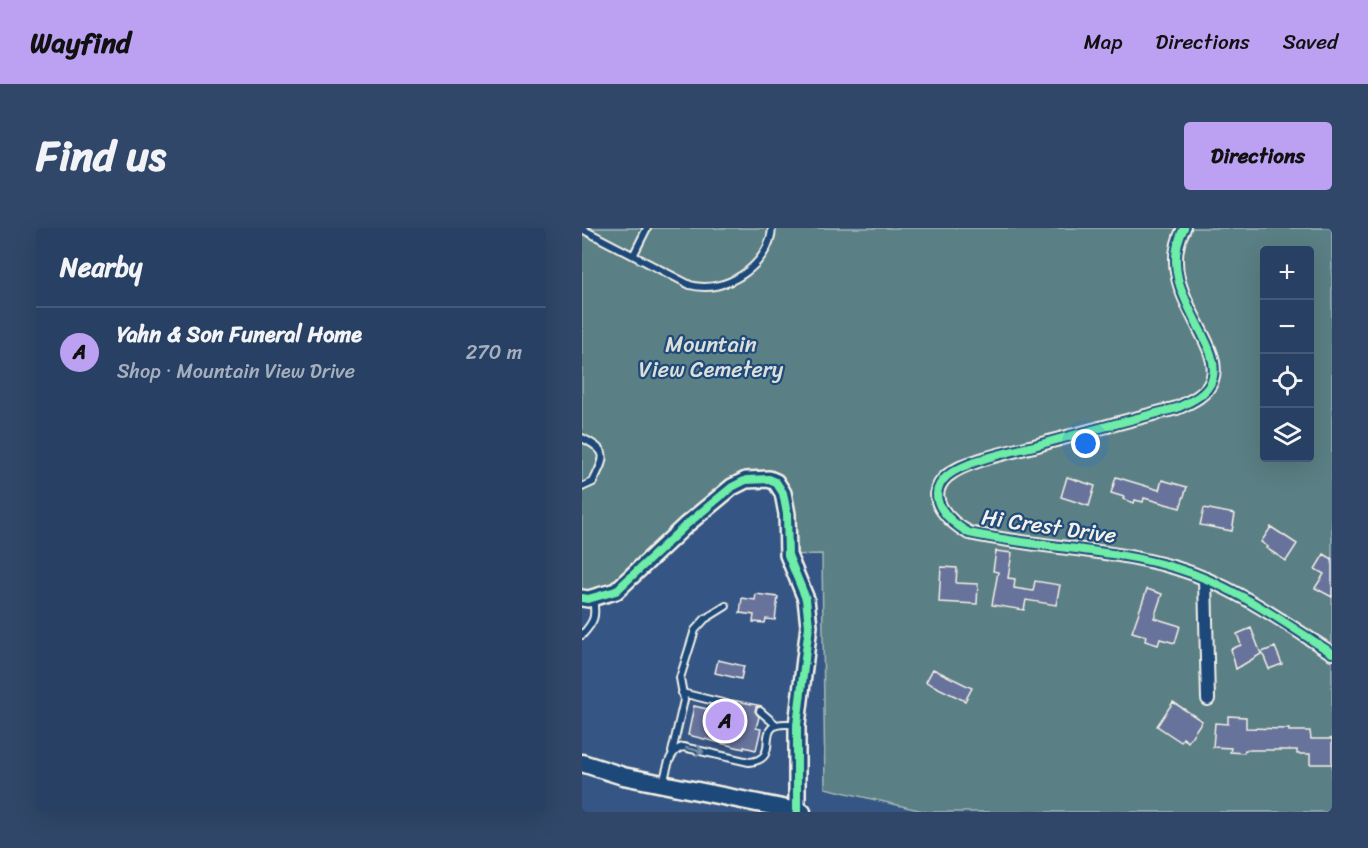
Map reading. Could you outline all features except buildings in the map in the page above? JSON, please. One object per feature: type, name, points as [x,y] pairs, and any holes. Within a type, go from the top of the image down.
[{"type":"main road","points":[[582,763],[623,776],[799,812]]},
{"type":"street","name":"Hi Crest Drive","points":[[1184,228],[1180,235],[1176,261],[1180,287],[1214,368],[1212,381],[1203,394],[1177,408],[964,466],[944,479],[939,489],[939,500],[945,516],[969,533],[1125,555],[1175,568],[1205,579],[1261,607],[1332,654]]},
{"type":"street","points":[[587,598],[615,591],[686,525],[732,487],[746,480],[757,478],[769,478],[777,482],[783,493],[787,514],[788,555],[806,599],[808,613],[808,636],[796,725],[799,812]]},
{"type":"street","points":[[1205,579],[1208,699]]},
{"type":"lane","points":[[634,254],[647,228]]},
{"type":"lane","points":[[582,229],[690,285],[701,288],[731,282],[751,268],[768,244],[772,228]]},
{"type":"lane","points":[[582,438],[602,450],[604,458],[593,482],[584,487]]},
{"type":"lane","points":[[582,635],[589,628],[596,613],[587,598]]},
{"type":"lane","points":[[663,784],[684,700],[680,678],[695,630],[726,606]]},
{"type":"lane","points":[[682,693],[731,705]]},
{"type":"lane","points":[[760,711],[775,724]]},
{"type":"lane","points":[[672,752],[683,747],[756,762],[765,754],[770,728],[780,723],[796,725]]},
{"type":"green space","name":"Mountain View Cemetery","points":[[582,228],[1332,228],[1332,812],[927,812],[825,788],[822,554],[788,555],[776,482],[746,480],[616,591],[582,598]]},
{"type":"cycle path","points":[[1184,228],[1177,250],[1177,272],[1182,293],[1209,349],[1214,365],[1212,380],[1206,390],[1177,408],[976,461],[947,476],[940,484],[937,493],[938,501],[947,516],[969,533],[1125,556],[1197,575],[1257,605],[1332,653]]},
{"type":"cycle path","points":[[582,598],[588,599],[616,591],[686,525],[732,487],[746,480],[769,479],[776,482],[783,493],[787,514],[788,555],[806,599],[809,626],[797,725],[797,811]]},
{"type":"place","name":"Yahn & Son Funeral Home","points":[[725,721]]}]
